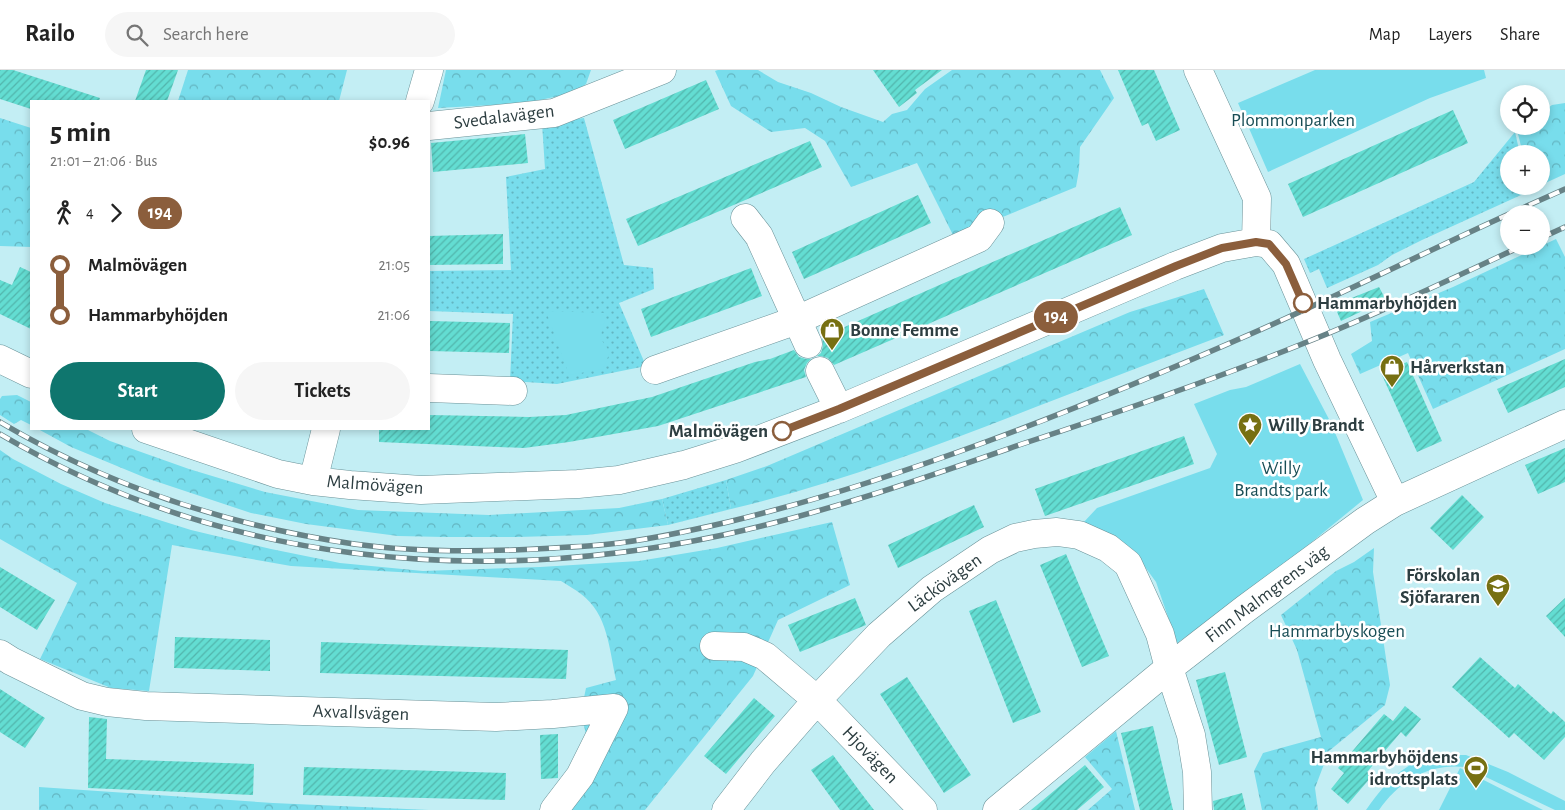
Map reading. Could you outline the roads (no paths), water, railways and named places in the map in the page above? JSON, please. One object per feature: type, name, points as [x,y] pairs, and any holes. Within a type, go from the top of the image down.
[{"type":"street","points":[[420,100],[429,70]]},
{"type":"street","name":"Svedalavägen","points":[[430,126],[554,113],[662,70]]},
{"type":"street","points":[[1198,70],[1257,198],[1256,242],[1269,244],[1286,264],[1327,360],[1395,502]]},
{"type":"street","points":[[745,218],[759,236],[802,332]]},
{"type":"street","points":[[655,370],[802,332],[979,238],[990,223]]},
{"type":"street","name":"Malmövägen","points":[[149,430],[278,474],[350,485],[421,490],[578,484],[620,480],[684,465],[735,450],[839,409],[1176,266],[1222,248],[1256,242]]},
{"type":"street","points":[[0,359],[30,374]]},
{"type":"street","points":[[820,371],[839,409]]},
{"type":"street","points":[[430,388],[513,391]]},
{"type":"street","name":"Finn Malmgrens väg","points":[[998,810],[1169,668],[1244,609],[1365,522],[1395,502],[1565,424]]},
{"type":"street","points":[[314,481],[326,430]]},
{"type":"street","name":"Läckövägen","points":[[726,810],[763,762],[878,634],[934,587],[990,550],[1015,538],[1057,532],[1079,535],[1108,548],[1128,564],[1160,634],[1191,735],[1197,772],[1198,810]]},
{"type":"street","points":[[714,646],[744,647],[765,656],[817,700]]},
{"type":"street","name":"Axvallsvägen","points":[[0,654],[82,696],[107,702],[146,706],[496,717],[614,708],[580,776],[554,810]]},
{"type":"street","name":"Hjovägen","points":[[817,700],[923,810]]},
{"type":"railway","points":[[1529,205],[1565,189]]},
{"type":"railway","points":[[0,422],[83,466],[127,484],[216,514],[308,536],[379,547],[454,551],[589,546],[625,542],[699,529],[792,505],[876,480],[989,441],[1081,406],[1217,349],[1500,218]]},
{"type":"railway","points":[[1550,234],[1565,227]]},
{"type":"railway","points":[[0,434],[84,478],[171,512],[260,537],[351,553],[444,560],[537,560],[630,551],[723,535],[761,526],[837,506],[911,482],[1267,358],[1330,333],[1502,255]]},
{"type":"place","name":"Hammarbyhöjden","points":[[1303,303]]},
{"type":"place","name":"Bonne Femme","points":[[832,351]]},
{"type":"place","name":"Hårverkstan","points":[[1392,388]]},
{"type":"place","name":"Malmövägen","points":[[782,431]]},
{"type":"place","name":"Willy Brandt","points":[[1250,446]]},
{"type":"place","name":"Förskolan Sjöfararen","points":[[1498,607]]},
{"type":"place","name":"Hammarbyhöjdens idrottsplats","points":[[1476,789]]},
{"type":"park label","name":"Plommonparken","points":[[1293,120]]},
{"type":"park label","name":"Willy Brandts park","points":[[1281,479]]},
{"type":"park label","name":"Hammarbyskogen","points":[[1337,631]]}]
